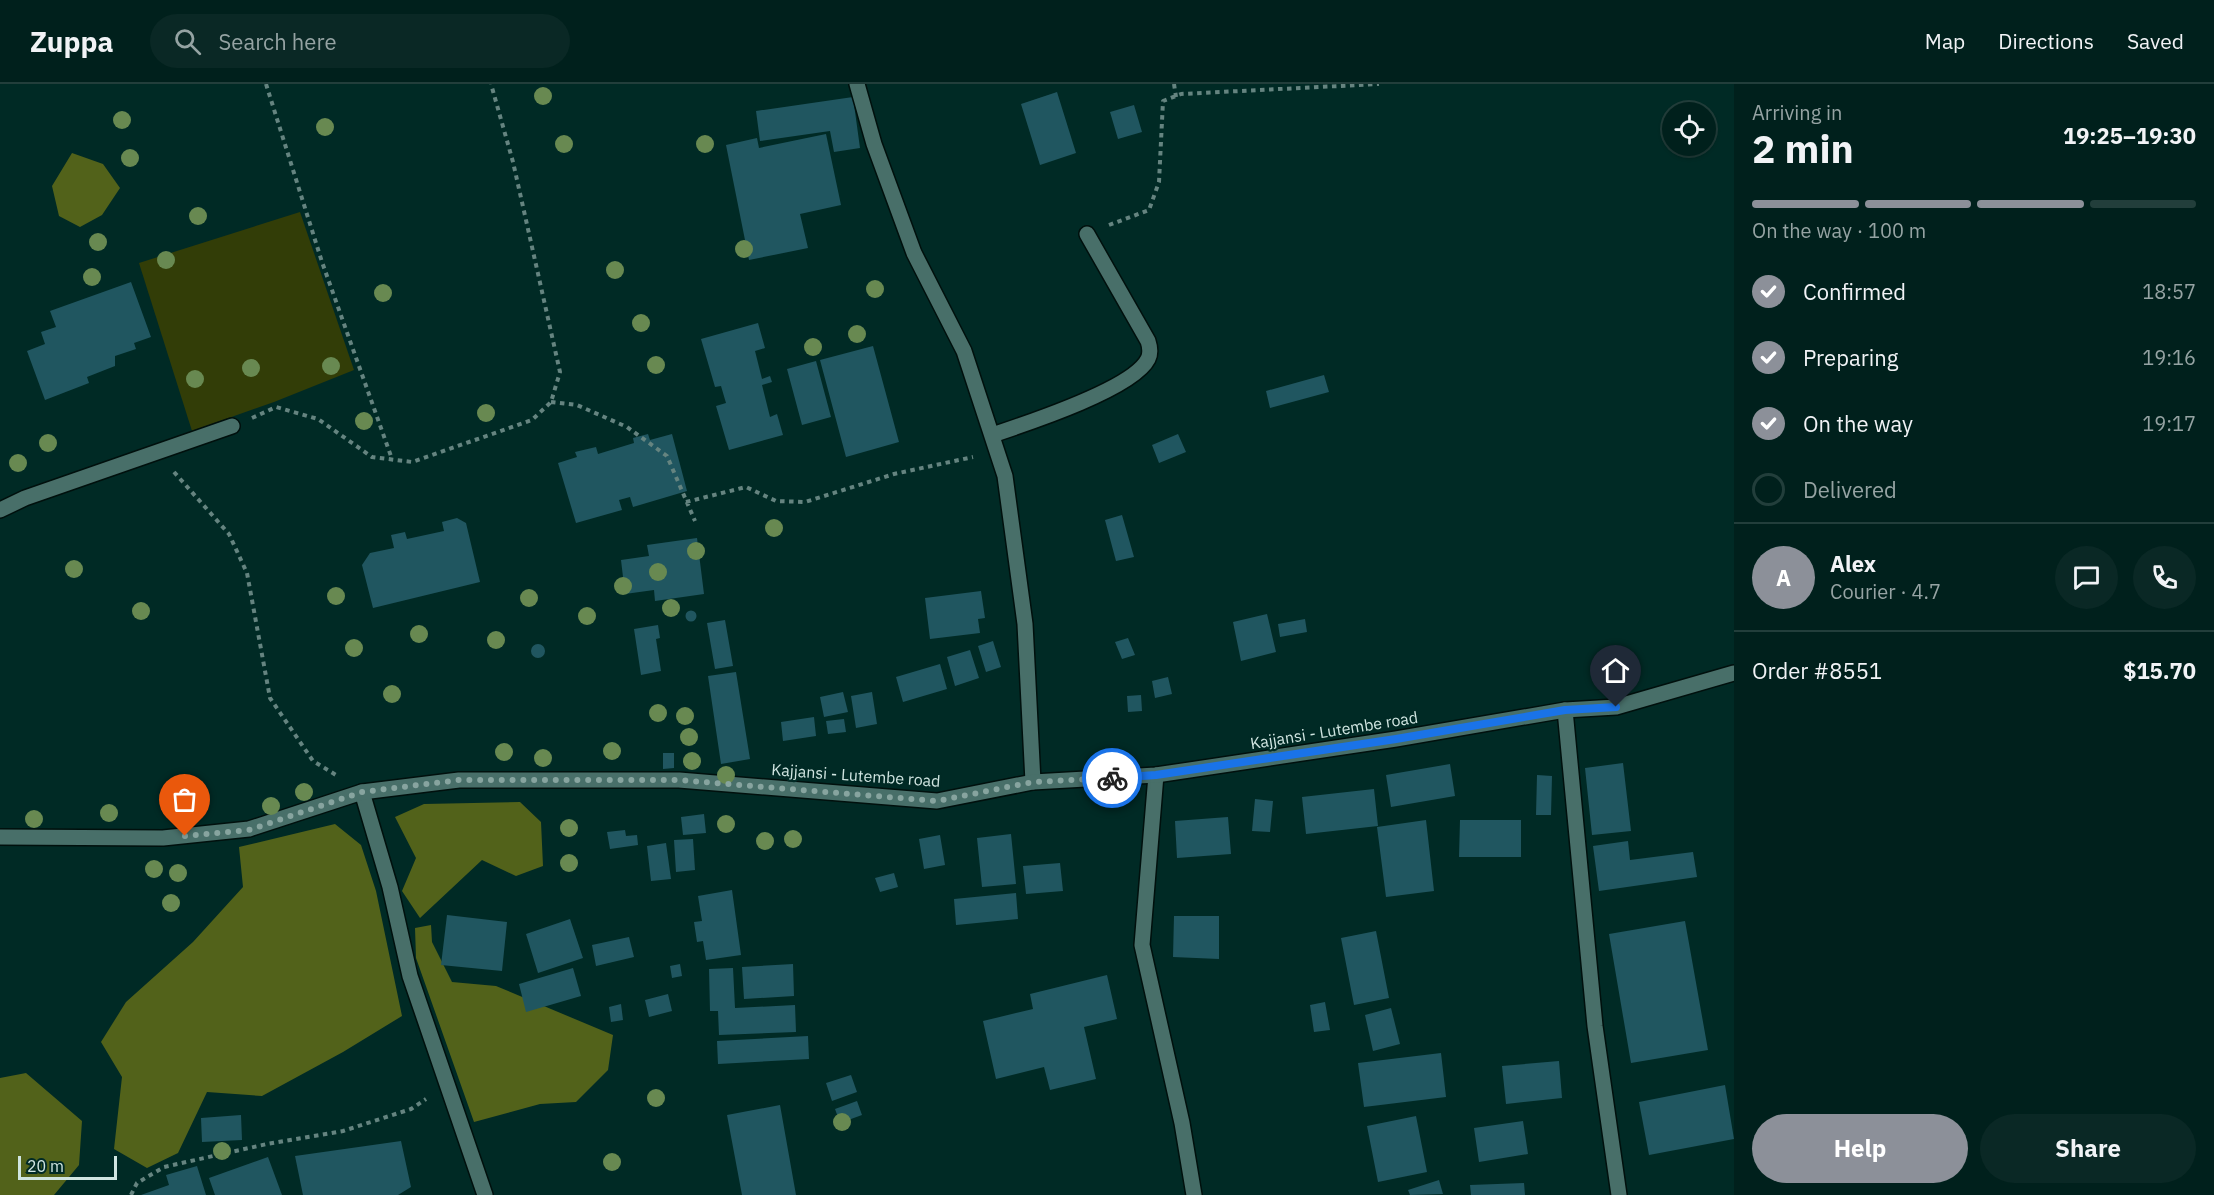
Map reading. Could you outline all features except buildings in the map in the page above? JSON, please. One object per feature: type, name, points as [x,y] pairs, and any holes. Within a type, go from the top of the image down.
[{"type":"street","points":[[857,84],[874,144],[914,253],[964,351],[1005,476],[1025,624],[1033,782]]},
{"type":"street","points":[[992,435],[1058,413],[1129,376],[1148,360],[1150,348],[1148,341],[1087,234]]},
{"type":"street","points":[[0,510],[25,498],[232,426]]},
{"type":"street","name":"Kajjansi - Lutembe road","points":[[362,792],[459,780],[679,780],[937,801],[1033,782],[1156,775],[1396,739],[1565,710],[1616,707],[1734,673]]},
{"type":"street","points":[[1565,710],[1595,1026],[1619,1195]]},
{"type":"street","points":[[1156,775],[1142,945],[1182,1123],[1194,1195]]},
{"type":"street","points":[[0,837],[163,838],[249,830],[362,792],[390,887],[410,976],[485,1195]]},
{"type":"path","points":[[266,84],[322,262],[392,459]]},
{"type":"path","points":[[232,426],[276,407],[318,419],[372,457],[412,462],[532,420],[552,402],[560,372],[513,162],[491,84]]},
{"type":"path","points":[[1174,84],[1176,96]]},
{"type":"path","points":[[1087,234],[1149,210],[1159,182],[1163,101],[1181,94],[1379,84]]},
{"type":"path","points":[[552,402],[578,405],[627,427],[667,456],[695,521]]},
{"type":"path","points":[[687,502],[746,487],[776,501],[805,502],[894,474],[997,452]]},
{"type":"path","points":[[157,453],[229,534],[247,573],[270,698],[313,761],[362,792]]},
{"type":"path","points":[[131,1195],[137,1183],[164,1167],[267,1144],[343,1131],[411,1109],[447,1084]]},
{"type":"green space","points":[[72,153],[103,164],[120,188],[102,215],[80,227],[59,216],[52,186]]},
{"type":"green space","points":[[300,212],[354,370],[192,431],[139,263]]},
{"type":"green space","points":[[520,802],[541,822],[543,866],[516,876],[482,860],[420,918],[402,891],[416,858],[395,817],[424,804]]},
{"type":"green space","points":[[335,824],[361,845],[376,891],[402,1016],[343,1052],[262,1096],[207,1092],[178,1153],[147,1168],[114,1149],[122,1077],[101,1042],[126,1002],[193,942],[243,887],[239,847]]},
{"type":"green space","points":[[431,925],[432,942],[452,982],[496,986],[613,1035],[608,1070],[576,1102],[540,1104],[474,1122],[416,958],[415,928]]},
{"type":"green space","points":[[26,1073],[82,1121],[79,1165],[54,1195],[0,1195],[0,1078]]},
{"type":"way so far","points":[[185,836],[249,830],[362,792],[459,780],[679,780],[937,801],[1033,782],[1112,778]]},
{"type":"route","points":[[1112,778],[1156,775],[1396,739],[1565,710],[1616,707]]}]
